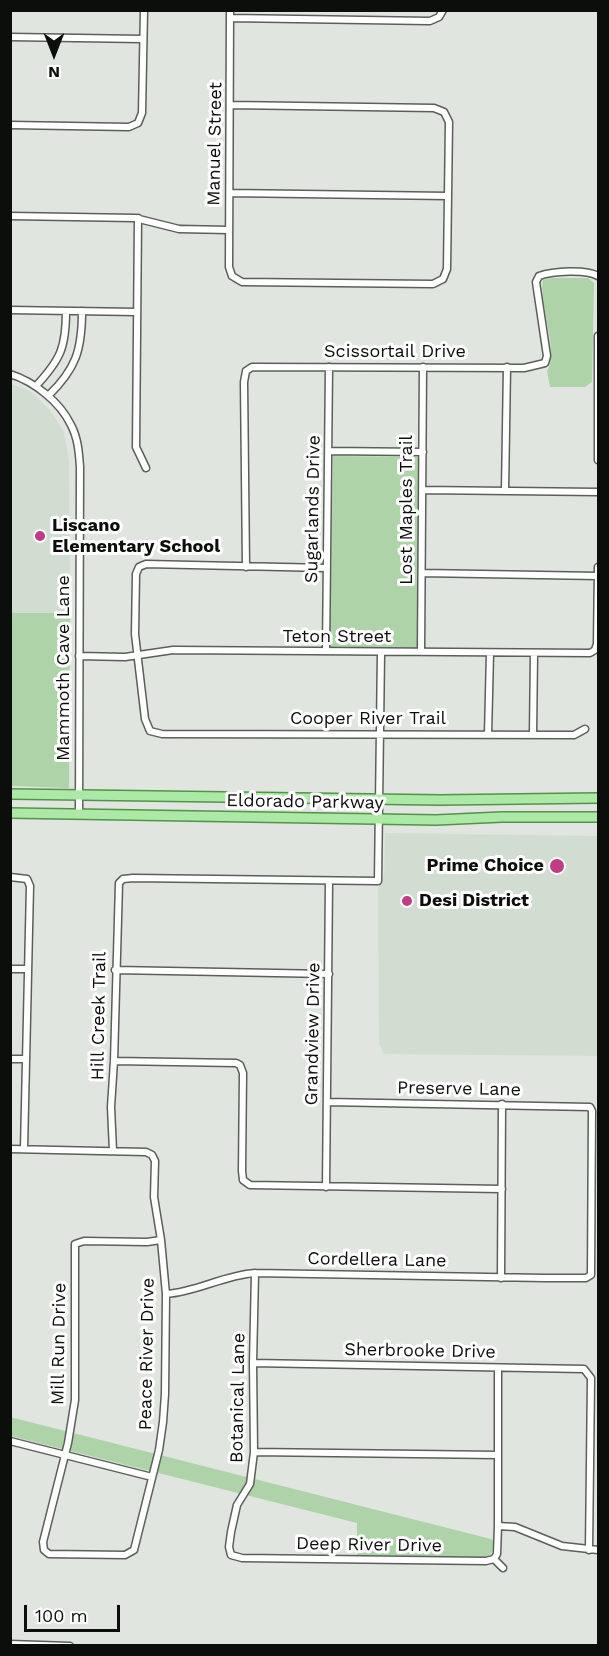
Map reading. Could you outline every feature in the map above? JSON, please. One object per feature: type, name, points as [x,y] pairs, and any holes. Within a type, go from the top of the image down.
[{"type":"main road","name":"Eldorado Parkway","points":[[10,794],[379,800],[598,798]]},
{"type":"main road","points":[[502,798],[502,817]]},
{"type":"main road","name":"Eldorado Parkway","points":[[10,813],[436,820],[598,817]]},
{"type":"street","points":[[10,125],[129,127],[138,122],[142,113],[144,10]]},
{"type":"street","name":"Manuel Street","points":[[230,10],[229,269],[233,277],[242,282],[433,284],[442,280],[447,269],[448,196]]},
{"type":"street","points":[[230,18],[430,21],[441,14]]},
{"type":"street","points":[[10,37],[143,39]]},
{"type":"street","points":[[230,193],[448,196],[449,122],[445,112],[434,108],[231,105]]},
{"type":"street","points":[[10,216],[138,218],[179,229],[229,230]]},
{"type":"street","points":[[138,218],[136,447],[146,468]]},
{"type":"street","name":"Scissortail Drive","points":[[246,567],[244,382],[246,371],[252,367],[524,368],[545,363],[546,345],[536,282],[539,276],[568,272],[594,273],[598,276]]},
{"type":"street","points":[[10,310],[137,312]]},
{"type":"street","points":[[36,386],[61,355],[66,336],[66,311]]},
{"type":"street","points":[[48,396],[64,380],[75,362],[82,337],[82,311]]},
{"type":"street","points":[[598,336],[598,460]]},
{"type":"street","name":"Sugarlands Drive","points":[[326,651],[329,367]]},
{"type":"street","name":"Lost Maples Trail","points":[[421,652],[423,367]]},
{"type":"street","points":[[505,491],[507,368]]},
{"type":"street","name":"Mammoth Cave Lane","points":[[10,374],[36,386],[48,396],[72,425],[78,447],[80,467],[79,814]]},
{"type":"street","points":[[328,451],[423,452]]},
{"type":"street","points":[[422,490],[598,492]]},
{"type":"street","points":[[138,655],[135,609],[136,574],[139,567],[146,564],[327,568]]},
{"type":"street","points":[[422,573],[598,576],[598,567]]},
{"type":"street","name":"Teton Street","points":[[79,656],[125,657],[173,650],[585,654],[594,650],[597,644],[598,576]]},
{"type":"street","points":[[329,882],[378,881],[381,652]]},
{"type":"street","points":[[488,735],[490,653]]},
{"type":"street","points":[[533,735],[534,653]]},
{"type":"street","name":"Cooper River Trail","points":[[138,655],[145,719],[150,731],[162,734],[574,735],[585,729]]},
{"type":"street","points":[[10,877],[27,879],[30,886],[24,1149]]},
{"type":"street","name":"Hill Creek Trail","points":[[113,1151],[111,1107],[120,882],[133,878],[329,882]]},
{"type":"street","name":"Grandview Drive","points":[[326,1187],[329,882]]},
{"type":"street","points":[[10,969],[28,969]]},
{"type":"street","points":[[115,970],[329,974]]},
{"type":"street","points":[[10,1059],[26,1059]]},
{"type":"street","points":[[114,1061],[236,1063],[240,1065],[243,1073],[242,1171],[244,1182],[250,1185],[502,1189]]},
{"type":"street","name":"Preserve Lane","points":[[327,1102],[590,1107],[596,1187]]},
{"type":"street","points":[[501,1278],[502,1104]]},
{"type":"street","points":[[10,1149],[113,1151]]},
{"type":"street","name":"Peace River Drive","points":[[113,1151],[150,1153],[155,1161],[154,1197],[161,1240],[165,1294],[163,1422],[152,1477],[134,1550],[131,1553]]},
{"type":"street","name":"Cordellera Lane","points":[[165,1294],[186,1292],[224,1278],[255,1273],[586,1278],[591,1275],[596,1187]]},
{"type":"street","name":"Mill Run Drive","points":[[131,1553],[125,1556],[52,1554],[44,1550],[43,1542],[75,1401],[76,1243],[161,1240]]},
{"type":"street","name":"Botanical Lane","points":[[231,1555],[229,1547],[237,1505],[250,1484],[254,1452],[255,1273]]},
{"type":"street","name":"Sherbrooke Drive","points":[[253,1363],[581,1368],[586,1370],[591,1378],[590,1550]]},
{"type":"street","points":[[498,1368],[498,1526],[497,1554],[494,1558],[503,1568]]},
{"type":"street","points":[[10,1442],[152,1477]]},
{"type":"street","points":[[254,1452],[498,1455]]},
{"type":"street","points":[[498,1526],[515,1527],[562,1546],[598,1550]]},
{"type":"street","name":"Deep River Drive","points":[[231,1555],[242,1558],[489,1561],[494,1558]]},
{"type":"street","points":[[10,1644],[70,1646]]},
{"type":"shaded area","name":"Liscano Elementary School","points":[[11,384],[30,391],[50,410],[64,432],[69,460],[70,613],[11,613]]},
{"type":"shaded area","points":[[385,833],[598,836],[598,1056],[384,1054],[379,1043],[378,889],[384,874]]},
{"type":"green space","points":[[588,278],[594,283],[592,382],[585,387],[550,387],[547,371],[551,353],[542,289],[543,280]]},
{"type":"green space","points":[[333,456],[420,457],[417,648],[330,647]]},
{"type":"green space","points":[[11,613],[70,613],[69,788],[11,786]]},
{"type":"green space","points":[[10,1417],[491,1539],[493,1540],[493,1551],[488,1557],[357,1555],[357,1523],[11,1436]]},
{"type":"place","name":"Liscano Elementary School","points":[[40,536]]},
{"type":"place","name":"Prime Choice","points":[[557,866]]},
{"type":"place","name":"Desi District","points":[[407,901]]}]
